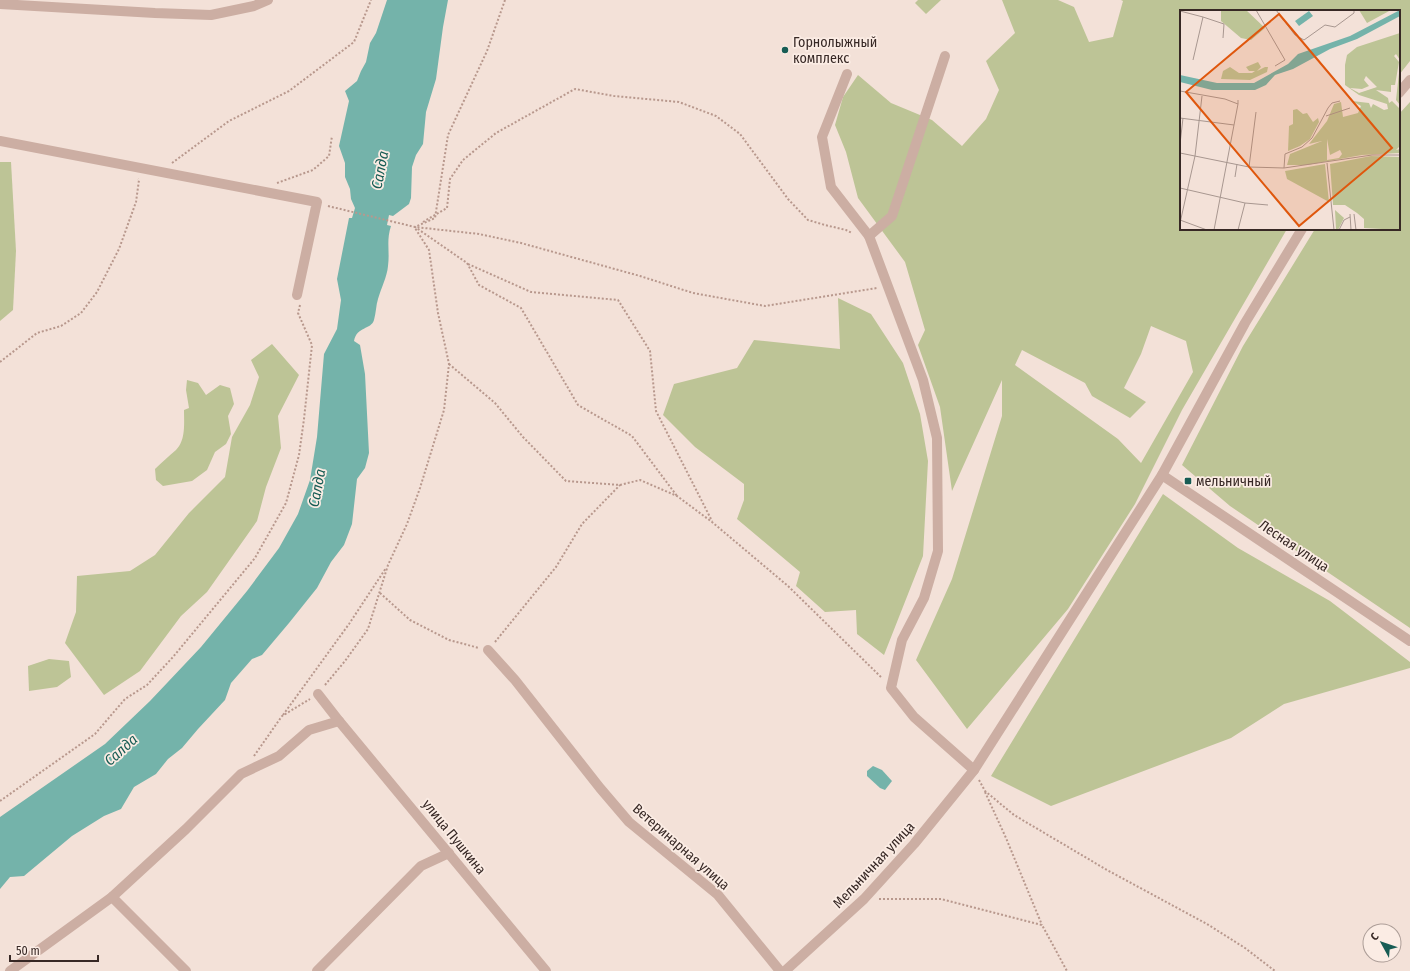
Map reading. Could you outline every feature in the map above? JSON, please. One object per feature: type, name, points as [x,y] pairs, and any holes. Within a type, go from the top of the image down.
[{"type":"street","points":[[0,4],[211,15],[254,6],[268,0]]},
{"type":"street","points":[[869,236],[892,216],[944,56]]},
{"type":"street","points":[[847,74],[822,137],[831,187],[869,236],[923,380],[937,438],[938,550],[924,598],[902,640],[891,688],[914,717],[974,770]]},
{"type":"street","points":[[1400,92],[1410,80]]},
{"type":"street","points":[[0,141],[317,202],[300,297]]},
{"type":"street","name":"Мельничная улица","points":[[785,971],[864,899],[914,844],[974,770],[1162,475],[1245,323],[1301,230]]},
{"type":"street","name":"Лесная улица","points":[[1162,475],[1410,641]]},
{"type":"street","name":"Ветеринарная улица","points":[[488,650],[515,680],[600,788],[629,822],[718,895],[780,971]]},
{"type":"street","name":"улица Пушкина","points":[[318,694],[546,971]]},
{"type":"street","points":[[10,971],[112,897],[186,829],[241,774],[279,756],[309,730],[339,721]]},
{"type":"street","points":[[317,971],[421,866],[449,853]]},
{"type":"street","points":[[112,897],[186,971]]},
{"type":"path","points":[[166,165],[172,163],[230,121],[289,91],[354,42],[371,0]]},
{"type":"path","points":[[415,227],[435,218],[448,135],[487,51],[505,0]]},
{"type":"path","points":[[415,227],[447,208],[450,179],[463,160],[496,133],[575,89],[614,96],[679,102],[716,116],[740,134],[788,199],[808,220],[846,230],[853,234]]},
{"type":"path","points":[[277,183],[313,170],[328,156],[332,136]]},
{"type":"path","points":[[0,362],[37,333],[61,326],[81,313],[97,292],[118,250],[136,202],[139,180],[127,165]]},
{"type":"path","points":[[327,206],[415,227],[479,234],[520,243],[633,274],[692,293],[765,306],[888,286]]},
{"type":"path","points":[[415,227],[467,263],[531,292],[618,300],[650,350],[656,411],[712,522]]},
{"type":"path","points":[[241,774],[349,624],[388,565],[407,524],[420,488],[444,410],[448,364],[438,313],[429,250],[415,227]]},
{"type":"path","points":[[467,263],[478,285],[521,308],[578,405],[632,436],[677,496]]},
{"type":"path","points":[[0,801],[95,734],[125,700],[147,684],[173,657],[255,558],[286,503],[299,455],[312,345],[298,313],[300,297]]},
{"type":"path","points":[[448,364],[495,403],[524,437],[566,480],[620,485],[640,480],[677,496],[712,522],[788,586],[891,688]]},
{"type":"path","points":[[380,593],[410,620],[449,640],[488,650],[556,566],[582,524],[620,485]]},
{"type":"path","points":[[282,716],[318,694],[345,662],[368,629],[388,565]]},
{"type":"path","points":[[974,770],[1006,838],[1042,925],[1067,971]]},
{"type":"path","points":[[985,791],[1014,815],[1107,870],[1207,924],[1245,948],[1275,971]]},
{"type":"path","points":[[864,899],[941,899],[1042,925]]},
{"type":"green space","points":[[918,0],[941,0],[926,14],[915,3]]},
{"type":"green space","points":[[1002,0],[1058,0],[1074,7],[1089,42],[1113,37],[1123,1],[1121,0],[1410,0],[1410,61],[1400,74],[1400,10],[1180,10],[1180,230],[1286,230],[1182,410],[1135,504],[1068,609],[967,729],[916,660],[952,579],[1002,416],[1002,380],[952,491],[940,407],[918,345],[925,330],[905,262],[858,198],[846,152],[835,125],[843,97],[858,75],[891,103],[932,120],[962,146],[986,119],[999,90],[986,61],[1015,33]],"holes":[[[1151,326],[1186,341],[1193,372],[1141,463],[1118,439],[1015,365],[1022,350],[1085,383],[1092,396],[1130,418],[1146,402],[1124,388],[1141,354]]]},
{"type":"green space","points":[[1410,102],[1410,628],[1230,506],[1182,465],[1243,346],[1314,230],[1400,230],[1400,113]]},
{"type":"green space","points":[[0,162],[11,162],[16,251],[13,310],[0,321]]},
{"type":"green space","points":[[838,298],[871,314],[903,363],[920,414],[928,461],[923,556],[884,655],[857,634],[856,610],[825,612],[796,586],[800,572],[737,519],[744,500],[744,484],[695,447],[663,415],[674,384],[737,368],[754,340],[840,349]]},
{"type":"green space","points":[[272,344],[299,375],[278,416],[281,448],[266,487],[257,521],[207,592],[181,616],[140,671],[104,695],[65,643],[76,612],[77,576],[130,571],[155,555],[189,513],[225,477],[232,437],[250,405],[259,377],[251,360]]},
{"type":"green space","points":[[187,380],[198,383],[206,395],[220,385],[230,388],[234,404],[228,416],[231,434],[226,444],[215,452],[207,470],[192,481],[163,486],[156,480],[155,469],[176,450],[183,436],[184,410],[189,408],[186,390]]},
{"type":"green space","points":[[1163,494],[1238,548],[1330,601],[1410,662],[1410,668],[1284,704],[1231,738],[1051,806],[991,776]]},
{"type":"green space","points":[[49,659],[69,661],[71,677],[57,687],[29,691],[28,666]]},
{"type":"water","name":"Салда","points":[[387,0],[448,0],[436,79],[426,112],[423,144],[416,155],[412,167],[411,198],[409,204],[393,216],[389,215],[387,225],[391,226],[389,236],[388,266],[377,301],[374,320],[370,325],[358,333],[354,341],[360,345],[365,374],[369,453],[365,468],[357,479],[352,524],[344,545],[331,562],[317,588],[289,623],[262,655],[252,659],[231,683],[225,700],[182,748],[168,759],[156,774],[134,787],[121,809],[104,816],[72,836],[24,876],[10,877],[0,889],[0,817],[105,744],[150,701],[201,647],[247,591],[279,548],[298,514],[310,480],[317,437],[324,354],[337,329],[341,300],[337,279],[349,218],[352,218],[355,208],[345,177],[345,163],[339,146],[349,101],[345,91],[357,81],[366,62],[370,43],[376,33]]},
{"type":"water","points":[[873,766],[882,770],[892,781],[885,790],[880,788],[867,776],[867,771]]},
{"type":"place","name":"Горнолыжный комплекс","points":[[785,50]]},
{"type":"place","name":"мельничный","points":[[1188,481]]}]
